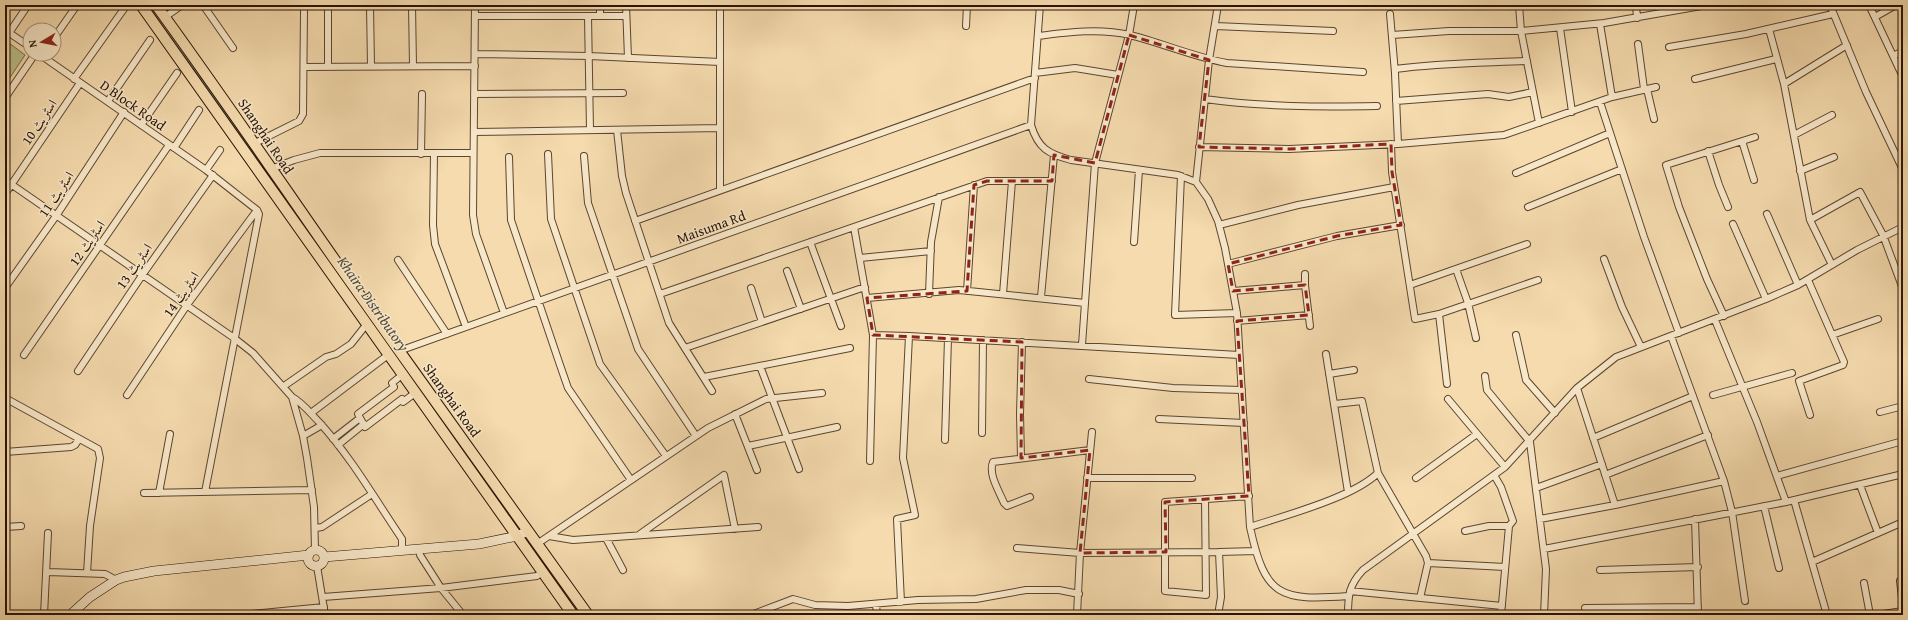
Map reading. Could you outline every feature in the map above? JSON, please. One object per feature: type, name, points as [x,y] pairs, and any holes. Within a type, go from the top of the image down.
[{"type":"main road","name":"Shanghai Road","points":[[141,5],[239,132],[399,351],[523,534],[542,572],[573,615]]},
{"type":"main road","name":"Shanghai Road","points":[[156,5],[239,132],[255,143],[271,177],[366,325],[415,393],[523,534],[538,544],[588,615]]},
{"type":"street","points":[[22,42],[7,32],[28,5]]},
{"type":"street","points":[[62,27],[77,5]]},
{"type":"street","points":[[165,17],[182,5]]},
{"type":"street","points":[[202,5],[233,48]]},
{"type":"street","points":[[328,5],[328,66]]},
{"type":"street","points":[[370,5],[371,66]]},
{"type":"street","points":[[412,5],[413,66]]},
{"type":"street","points":[[475,5],[472,215],[474,225],[504,313]]},
{"type":"street","points":[[600,5],[600,16]]},
{"type":"street","points":[[626,5],[628,58]]},
{"type":"street","points":[[720,5],[720,190]]},
{"type":"street","points":[[966,26],[967,5]]},
{"type":"street","points":[[1040,5],[1031,125],[1041,147],[1054,155],[1095,163],[1181,176],[1196,182],[1208,199],[1219,225],[1228,264],[1237,321],[1250,527],[1263,571],[1274,587],[1290,595],[1311,599],[1349,594],[1420,598],[1502,606]]},
{"type":"street","points":[[1082,345],[1095,163],[1129,35],[1134,5]]},
{"type":"street","points":[[1196,182],[1209,60],[1216,26],[1218,5]]},
{"type":"street","points":[[1519,5],[1521,31],[1538,123]]},
{"type":"street","points":[[1636,5],[1637,18]]},
{"type":"street","points":[[1672,5],[1673,12]]},
{"type":"street","points":[[1392,34],[1449,31],[1521,31],[1560,28],[1600,24],[1708,5]]},
{"type":"street","points":[[1830,5],[1903,170]]},
{"type":"street","points":[[1869,5],[1903,77]]},
{"type":"street","points":[[1875,17],[1896,5]]},
{"type":"street","name":"اسٹریٹ 10","points":[[5,194],[126,6]]},
{"type":"street","points":[[255,143],[299,120],[303,114],[304,10]]},
{"type":"street","points":[[1390,14],[1395,69],[1396,101],[1392,172],[1415,318],[1439,314],[1538,280]]},
{"type":"street","points":[[1669,47],[1769,29],[1833,14]]},
{"type":"street","points":[[475,16],[626,16]]},
{"type":"street","points":[[588,16],[590,130]]},
{"type":"street","points":[[1600,24],[1612,97]]},
{"type":"street","points":[[1216,26],[1333,31]]},
{"type":"street","points":[[1560,28],[1572,112]]},
{"type":"street","points":[[1769,29],[1784,84],[1810,220],[1832,265]]},
{"type":"street","points":[[1038,36],[1098,31],[1129,35],[1209,60],[1227,63],[1363,72]]},
{"type":"street","points":[[108,101],[150,40]]},
{"type":"street","points":[[1638,44],[1646,89],[1654,120]]},
{"type":"street","points":[[1784,84],[1847,45]]},
{"type":"street","points":[[1893,56],[1903,51]]},
{"type":"street","points":[[475,54],[589,56],[720,62]]},
{"type":"street","points":[[1695,79],[1776,59]]},
{"type":"street","points":[[1395,69],[1437,64],[1459,65],[1527,61]]},
{"type":"street","points":[[5,98],[30,62]]},
{"type":"street","name":"D Block Road","points":[[51,62],[213,175],[257,210]]},
{"type":"street","points":[[304,67],[474,66]]},
{"type":"street","points":[[635,221],[1035,75],[1075,68],[1118,75]]},
{"type":"street","points":[[141,125],[177,73]]},
{"type":"street","points":[[1200,147],[1289,149],[1394,144],[1504,135],[1612,97],[1656,87]]},
{"type":"street","points":[[1396,101],[1488,94],[1509,97],[1533,92]]},
{"type":"street","points":[[421,154],[422,94]]},
{"type":"street","points":[[474,94],[623,94]]},
{"type":"street","points":[[1205,99],[1229,102],[1316,107],[1377,106]]},
{"type":"street","points":[[1600,102],[1644,237],[1679,333]]},
{"type":"street","name":"اسٹریٹ 12","points":[[24,355],[171,147],[199,110]]},
{"type":"street","name":"اسٹریٹ 11","points":[[5,288],[56,216],[124,112]]},
{"type":"street","points":[[1794,135],[1832,115]]},
{"type":"street","name":"Maisuma Rd","points":[[399,351],[1031,125]]},
{"type":"street","points":[[474,132],[720,128]]},
{"type":"street","points":[[617,130],[622,176],[635,221],[650,261],[669,323],[712,390]]},
{"type":"street","points":[[1516,173],[1610,133]]},
{"type":"street","points":[[1724,316],[1707,279],[1679,207],[1666,165],[1755,137]]},
{"type":"street","points":[[1742,141],[1754,180]]},
{"type":"street","points":[[206,170],[220,150]]},
{"type":"street","points":[[1708,151],[1728,207]]},
{"type":"street","points":[[271,177],[294,160],[320,153],[473,153]]},
{"type":"street","points":[[434,154],[433,225],[435,244],[466,327]]},
{"type":"street","points":[[548,154],[551,219],[600,364],[666,456]]},
{"type":"street","points":[[1041,298],[1054,155]]},
{"type":"street","points":[[584,156],[588,203],[638,349],[696,436]]},
{"type":"street","points":[[1800,171],[1834,156]]},
{"type":"street","points":[[509,157],[511,220],[568,388],[631,480]]},
{"type":"street","points":[[1528,207],[1622,169]]},
{"type":"street","points":[[1134,242],[1139,170]]},
{"type":"street","name":"اسٹریٹ 13","points":[[78,372],[143,274],[213,175]]},
{"type":"street","points":[[1181,176],[1175,315],[1236,313]]},
{"type":"street","points":[[5,180],[234,338],[253,353],[284,386],[292,397],[303,436],[312,490],[316,528],[310,563],[318,566]]},
{"type":"street","points":[[660,294],[987,181],[1052,181]]},
{"type":"street","points":[[1003,294],[1012,181]]},
{"type":"street","points":[[967,291],[974,185]]},
{"type":"street","points":[[1219,225],[1298,205],[1394,187]]},
{"type":"street","points":[[1810,220],[1860,192],[1883,236],[1903,289]]},
{"type":"street","points":[[929,294],[931,251],[939,197]]},
{"type":"street","points":[[205,492],[258,214],[257,210]]},
{"type":"street","name":"اسٹریٹ 14","points":[[126,395],[187,305],[257,210]]},
{"type":"street","points":[[1767,214],[1798,285]]},
{"type":"street","points":[[1733,224],[1766,299]]},
{"type":"street","points":[[1228,264],[1337,236],[1401,225]]},
{"type":"street","points":[[854,227],[873,335],[870,461]]},
{"type":"street","points":[[1348,615],[1349,594],[1352,581],[1363,570],[1506,467],[1577,388],[1616,356],[1715,320],[1798,285],[1883,236],[1903,227]]},
{"type":"street","points":[[810,242],[841,326]]},
{"type":"street","points":[[1410,285],[1527,244]]},
{"type":"street","points":[[860,258],[931,251]]},
{"type":"street","points":[[1604,259],[1622,307],[1641,347]]},
{"type":"street","points":[[398,260],[447,334]]},
{"type":"street","points":[[1456,269],[1468,303],[1476,338]]},
{"type":"street","points":[[787,271],[801,309]]},
{"type":"street","points":[[1305,274],[1304,285],[1310,326]]},
{"type":"street","points":[[1808,280],[1844,364],[1799,381],[1810,415]]},
{"type":"street","points":[[1233,291],[1304,285]]},
{"type":"street","points":[[685,348],[865,287]]},
{"type":"street","points":[[751,288],[762,322]]},
{"type":"street","points":[[867,298],[967,291],[1085,303]]},
{"type":"street","points":[[1439,314],[1447,384]]},
{"type":"street","points":[[1237,321],[1309,315]]},
{"type":"street","points":[[1832,335],[1878,319]]},
{"type":"street","points":[[1715,320],[1786,502]]},
{"type":"street","points":[[284,386],[326,357],[336,354],[351,344],[366,325]]},
{"type":"street","points":[[873,335],[1082,345],[1239,355]]},
{"type":"street","points":[[1516,335],[1526,380],[1555,413]]},
{"type":"street","points":[[901,602],[897,519],[915,515],[903,458],[909,336]]},
{"type":"street","points":[[1671,336],[1724,481],[1732,512],[1745,601]]},
{"type":"street","points":[[945,440],[948,338]]},
{"type":"street","points":[[982,433],[983,340]]},
{"type":"street","points":[[1021,458],[1020,414],[1022,342]]},
{"type":"street","points":[[704,377],[850,348]]},
{"type":"street","points":[[1326,354],[1348,492]]},
{"type":"street","points":[[310,413],[388,355]]},
{"type":"street","points":[[760,366],[799,469]]},
{"type":"street","points":[[1330,374],[1354,370]]},
{"type":"street","points":[[1713,395],[1792,373]]},
{"type":"street","points":[[402,375],[392,383],[402,400]]},
{"type":"street","points":[[1485,376],[1487,390],[1530,442],[1546,569],[1544,615]]},
{"type":"street","points":[[1089,379],[1173,388],[1242,390]]},
{"type":"street","points":[[394,388],[358,414],[365,427],[402,400],[403,402],[415,393]]},
{"type":"street","points":[[1577,388],[1615,505]]},
{"type":"street","points":[[538,544],[696,436],[735,414],[766,399],[822,393]]},
{"type":"street","points":[[1593,438],[1693,396]]},
{"type":"street","points":[[292,397],[300,401],[338,445],[402,539],[402,550]]},
{"type":"street","points":[[5,398],[96,447],[100,453],[90,526],[88,573]]},
{"type":"street","points":[[1448,399],[1506,467]]},
{"type":"street","points":[[1335,404],[1362,401],[1378,473],[1426,556],[1428,563],[1420,598]]},
{"type":"street","points":[[1880,412],[1903,406]]},
{"type":"street","points":[[735,414],[758,470]]},
{"type":"street","points":[[333,439],[360,418]]},
{"type":"street","points":[[1159,419],[1244,423]]},
{"type":"street","points":[[338,445],[364,424]]},
{"type":"street","points":[[303,436],[322,425]]},
{"type":"street","points":[[748,446],[836,427]]},
{"type":"street","points":[[1077,615],[1080,553],[1092,432]]},
{"type":"street","points":[[159,493],[170,434]]},
{"type":"street","points":[[1416,478],[1477,434]]},
{"type":"street","points":[[1605,475],[1708,435]]},
{"type":"street","points":[[5,452],[71,446],[75,445],[79,439]]},
{"type":"street","points":[[1777,476],[1903,441]]},
{"type":"street","points":[[1030,497],[1007,506],[1004,503],[994,480],[991,467],[993,462],[1090,450]]},
{"type":"street","points":[[1536,488],[1602,464]]},
{"type":"street","points":[[1250,527],[1348,492],[1368,482],[1378,473]]},
{"type":"street","points":[[1544,549],[1786,502],[1903,474]]},
{"type":"street","points":[[639,535],[724,475],[735,529]]},
{"type":"street","points":[[1494,475],[1513,516],[1513,521],[1509,526],[1501,615]]},
{"type":"street","points":[[1087,478],[1192,478]]},
{"type":"street","points":[[1540,519],[1615,505],[1724,481]]},
{"type":"street","points":[[1860,485],[1878,533]]},
{"type":"street","points":[[144,493],[312,490]]},
{"type":"street","points":[[316,528],[322,527],[372,494]]},
{"type":"street","points":[[1205,499],[1206,595],[1165,591],[1165,502],[1205,499],[1248,496]]},
{"type":"street","points":[[1794,500],[1827,615]]},
{"type":"street","points":[[1764,506],[1779,568]]},
{"type":"street","points":[[1696,519],[1698,615]]},
{"type":"street","points":[[1812,562],[1903,522]]},
{"type":"street","points":[[5,527],[21,526]]},
{"type":"street","points":[[1465,530],[1489,526],[1509,526]]},
{"type":"street","points":[[549,536],[573,540],[758,527]]},
{"type":"street","points":[[44,615],[48,572],[48,533]]},
{"type":"street","points":[[324,557],[479,544],[523,534]]},
{"type":"street","points":[[606,538],[623,570]]},
{"type":"street","points":[[1017,548],[1080,553],[1256,551]]},
{"type":"street","points":[[70,615],[90,597],[116,580],[154,571],[319,550],[324,557]]},
{"type":"street","points":[[419,550],[420,555],[441,588],[462,615]]},
{"type":"street","points":[[1218,615],[1221,597],[1219,552]]},
{"type":"street","points":[[318,566],[324,561],[324,557]]},
{"type":"street","points":[[1428,563],[1505,567]]},
{"type":"street","points":[[318,566],[325,615]]},
{"type":"street","points":[[1600,570],[1698,567]]},
{"type":"street","points":[[48,572],[105,574],[116,580]]},
{"type":"street","points":[[323,597],[441,588],[537,576],[542,572]]},
{"type":"street","points":[[1900,581],[1903,606]]},
{"type":"street","points":[[1864,583],[1870,615]]},
{"type":"street","points":[[751,615],[793,599],[816,605],[848,606],[976,599],[1026,590],[1059,590],[1078,594]]},
{"type":"street","points":[[876,604],[877,615]]},
{"type":"street","points":[[242,615],[324,607]]},
{"type":"street","points":[[1585,608],[1698,607]]},
{"type":"street","points":[[1876,615],[1903,611]]},
{"type":"highlighted area","points":[[1129,35],[1209,60],[1199,147],[1289,149],[1391,144],[1392,172],[1401,225],[1337,236],[1228,264],[1233,291],[1305,285],[1309,315],[1237,321],[1249,496],[1165,502],[1166,552],[1080,553],[1090,450],[1021,458],[1022,342],[873,335],[867,298],[967,291],[974,185],[987,181],[1052,181],[1054,155],[1095,163]]},
{"type":"green space","points":[[5,40],[22,53],[22,60],[5,85]]},
{"type":"waterway","name":"Khaira Distributory","points":[[147,5],[243,138],[353,295]]},
{"type":"waterway","name":"Khaira Distributory","points":[[366,314],[521,531]]},
{"type":"waterway","name":"Khaira Distributory","points":[[524,535],[581,615]]}]
